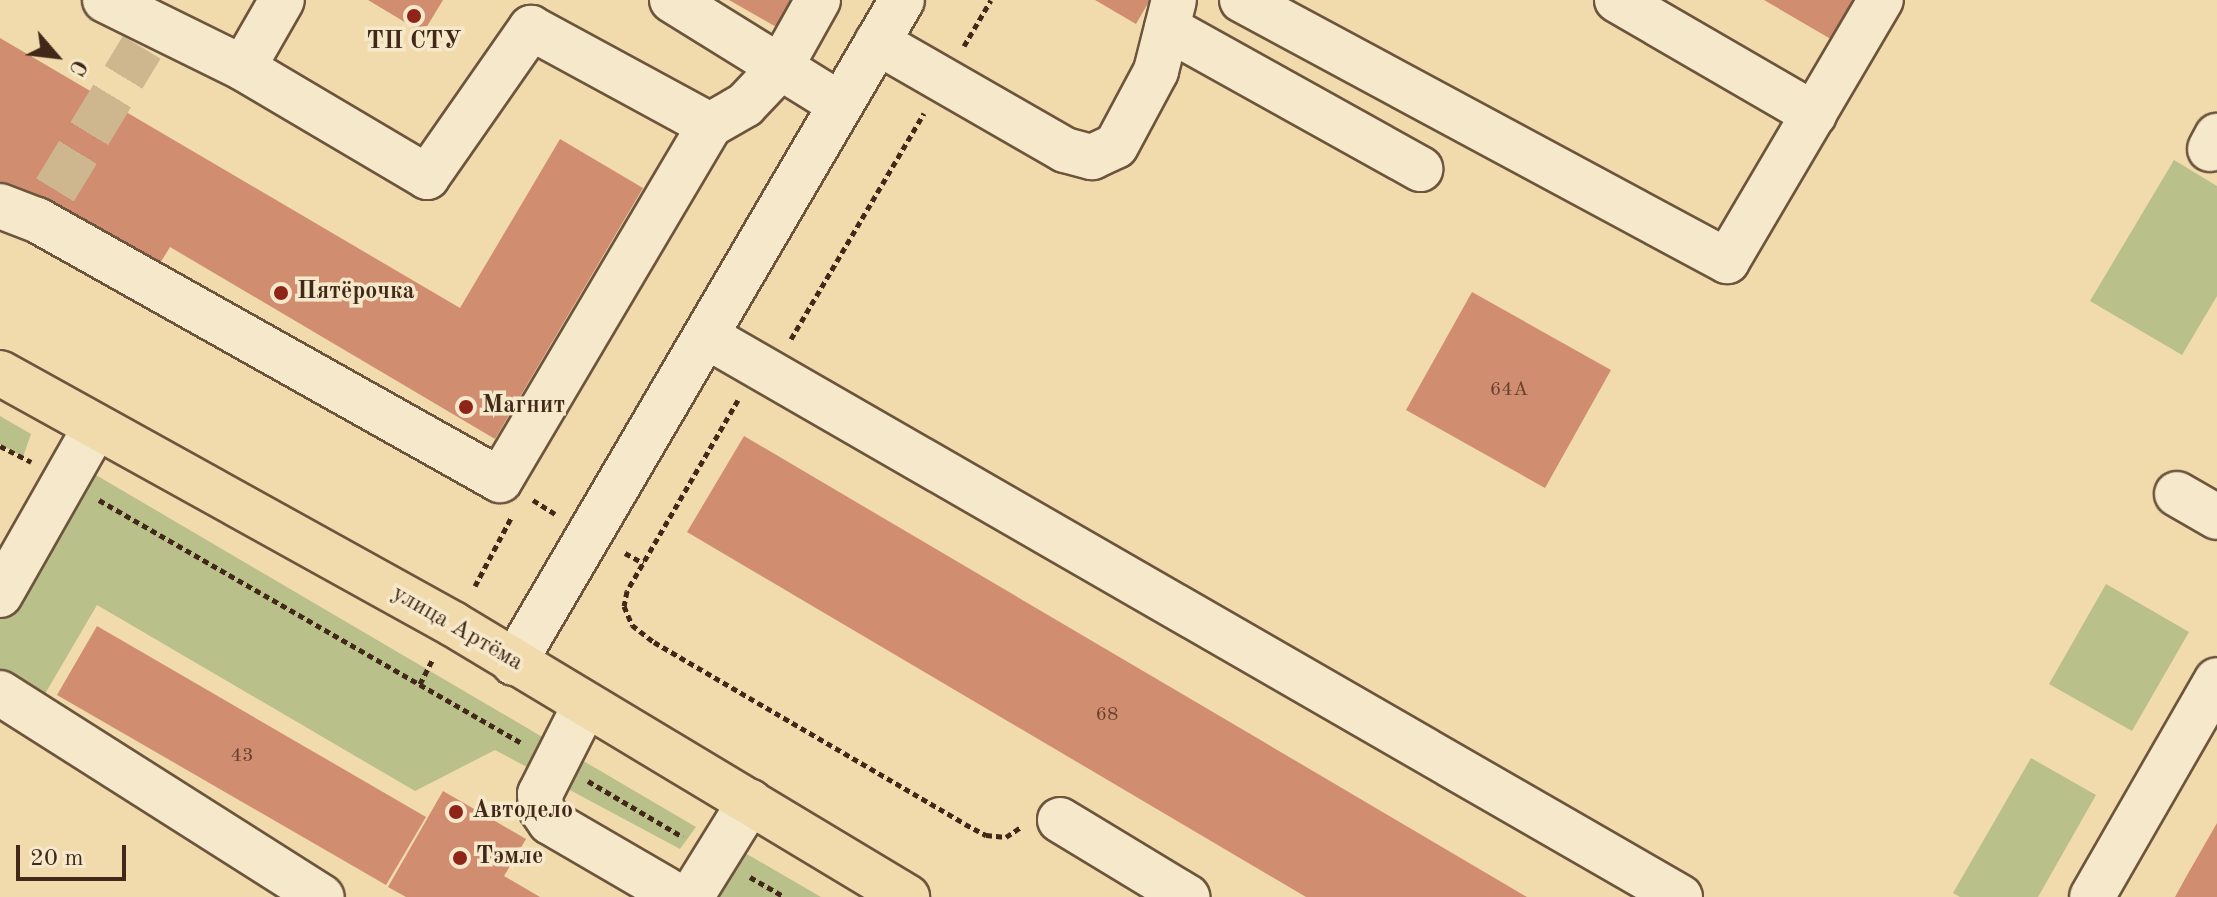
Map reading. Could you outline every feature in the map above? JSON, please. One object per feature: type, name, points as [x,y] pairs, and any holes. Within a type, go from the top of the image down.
[{"type":"main road","name":"улица Артёма","points":[[0,373],[453,624],[907,897]]},
{"type":"street","points":[[243,68],[282,0]]},
{"type":"street","points":[[672,0],[840,104]]},
{"type":"street","points":[[31,205],[512,487],[710,125],[745,105],[780,68],[818,0]]},
{"type":"street","points":[[514,663],[902,0]]},
{"type":"street","points":[[1242,0],[1727,261],[1881,0]]},
{"type":"street","points":[[1617,0],[1814,114]]},
{"type":"street","points":[[877,42],[1065,150],[1092,157],[1116,146],[1156,71],[1170,14],[1420,169]]},
{"type":"street","points":[[132,17],[243,68],[427,177],[531,28],[710,125]]},
{"type":"street","points":[[706,336],[1680,897]]},
{"type":"street","points":[[0,595],[95,428]]},
{"type":"street","points":[[2177,494],[2217,517]]},
{"type":"street","points":[[2092,897],[2217,680]]},
{"type":"street","points":[[0,693],[322,897]]},
{"type":"street","points":[[585,705],[540,794],[541,809],[550,822],[679,897]]},
{"type":"street","points":[[691,897],[750,802]]},
{"type":"street","points":[[1060,820],[1187,897]]},
{"type":"path","points":[[991,0],[779,358],[744,389],[627,591],[624,606],[632,625],[654,642],[986,835],[1006,837],[1029,822],[1060,820]]},
{"type":"path","points":[[65,481],[784,897]]},
{"type":"path","points":[[475,586],[512,487],[563,519]]},
{"type":"path","points":[[420,684],[433,659]]},
{"type":"green space","points":[[2174,160],[2217,186],[2217,296],[2182,355],[2090,301]]},
{"type":"green space","points":[[0,416],[31,434],[23,457],[0,444]]},
{"type":"green space","points":[[84,468],[696,827],[680,849],[495,750],[415,791],[97,605],[42,699],[0,676],[0,615]]},
{"type":"green space","points":[[2106,584],[2189,632],[2132,731],[2049,684]]},
{"type":"green space","points":[[2031,758],[2096,795],[2038,897],[1960,897],[1953,893]]},
{"type":"green space","points":[[745,853],[821,897],[719,897]]},
{"type":"building","name":"ТП СТУ","points":[[368,0],[443,0],[423,33]]},
{"type":"building","points":[[729,0],[794,0],[778,28]]},
{"type":"building","points":[[1095,0],[1150,0],[1136,24]]},
{"type":"building","points":[[1764,0],[1868,0],[1841,45]]},
{"type":"building","points":[[0,38],[460,308],[560,139],[643,188],[495,439],[170,247],[151,278],[0,188]]},
{"type":"building","points":[[1472,292],[1611,370],[1545,488],[1406,410]]},
{"type":"building","points":[[744,436],[1527,897],[1306,897],[687,532]]},
{"type":"building","points":[[97,626],[426,817],[386,885],[57,695]]},
{"type":"building","name":"Тэмле","points":[[443,791],[526,839],[504,876],[540,897],[406,897],[388,887]]},
{"type":"building","points":[[2217,823],[2217,897],[2175,897],[2186,877]]},
{"type":"tunnel","points":[[55,190],[142,47]]},
{"type":"place","name":"ТП СТУ","points":[[414,16]]},
{"type":"place","name":"Пятёрочка","points":[[281,293]]},
{"type":"place","name":"Магнит","points":[[466,407]]},
{"type":"place","name":"Автодело","points":[[456,812]]},
{"type":"place","name":"Тэмле","points":[[460,858]]}]
